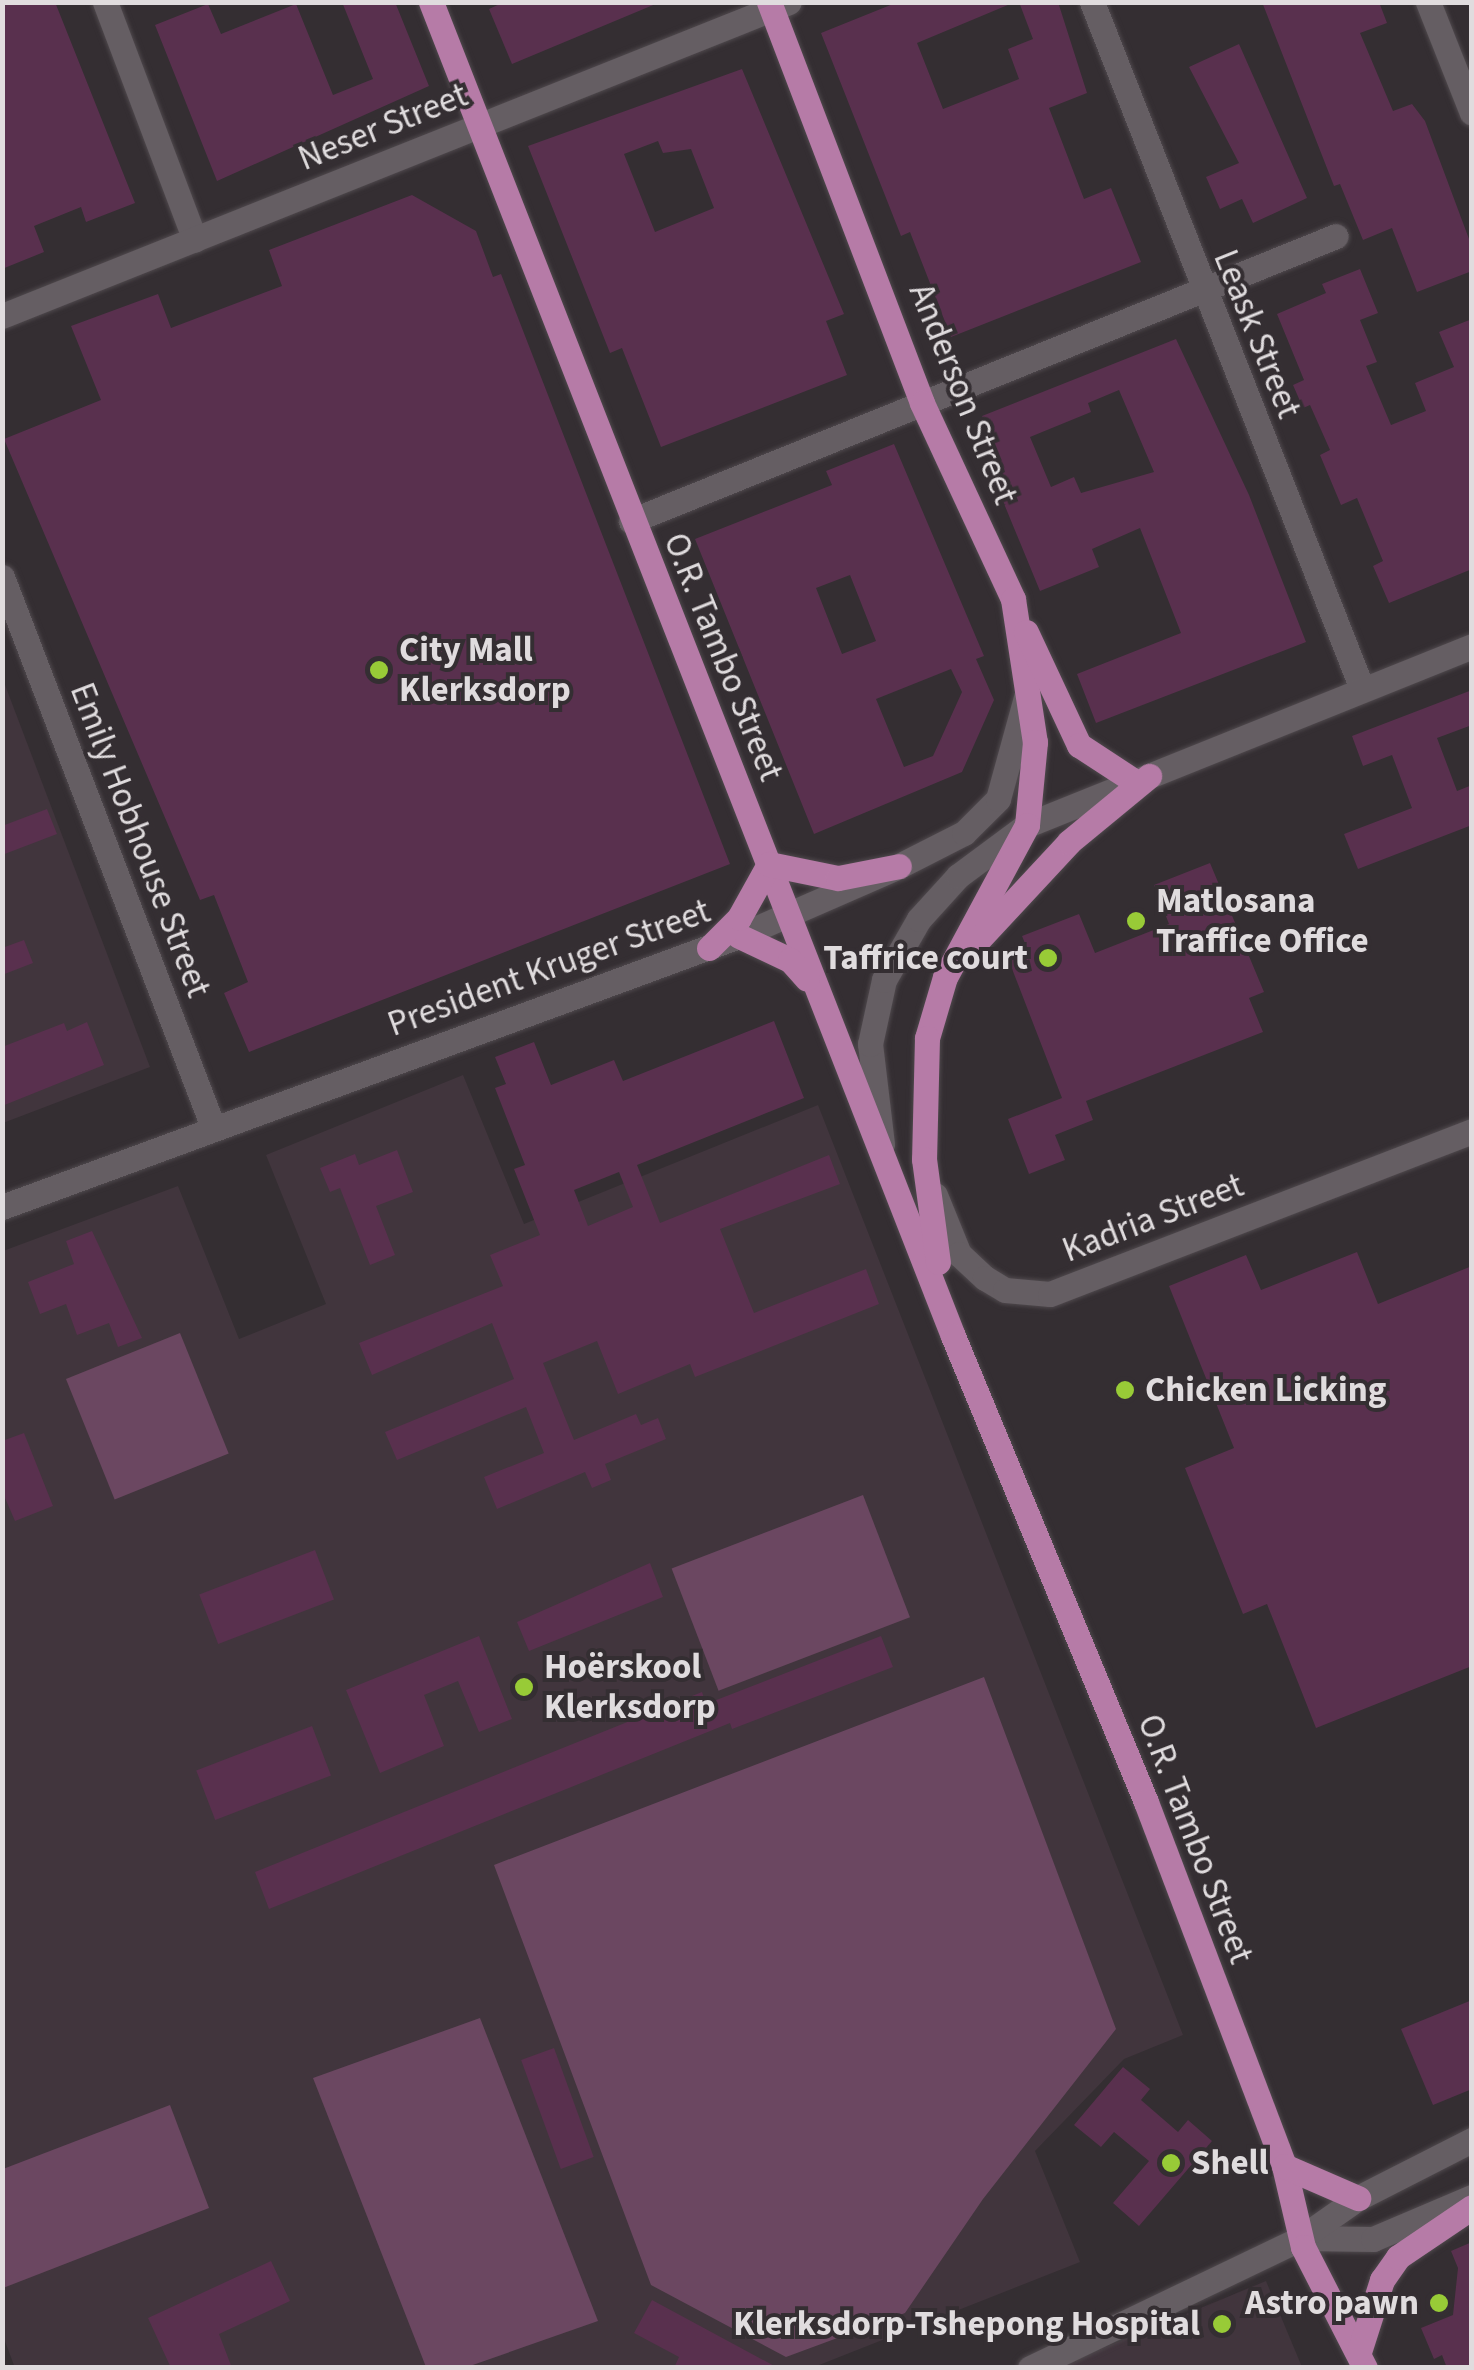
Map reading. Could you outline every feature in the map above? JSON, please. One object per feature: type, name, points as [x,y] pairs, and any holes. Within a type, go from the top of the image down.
[{"type":"main road","name":"O.R. Tambo Street","points":[[431,2],[631,522],[953,1336],[1146,1802],[1284,2166],[1301,2238],[1362,2360]]},
{"type":"main road","name":"Anderson Street","points":[[776,5],[922,403],[1013,600],[1035,742],[1027,825]]},
{"type":"main road","points":[[944,977],[1070,842],[1141,778],[1079,745],[1013,600]]},
{"type":"main road","name":"O.R. Tambo Street","points":[[953,1336],[924,1160],[926,1038],[944,977],[1027,825]]},
{"type":"main road","points":[[709,948],[739,918],[768,864],[838,878],[900,866]]},
{"type":"main road","points":[[739,936],[790,960],[820,994]]},
{"type":"main road","points":[[1284,2166],[1351,2203]]},
{"type":"main road","points":[[1362,2360],[1382,2280],[1398,2257],[1472,2208]]},
{"type":"street","points":[[105,2],[195,240]]},
{"type":"street","name":"Leask Street","points":[[1092,2],[1362,689]]},
{"type":"street","points":[[1428,2],[1472,113]]},
{"type":"street","name":"Neser Street","points":[[2,316],[776,5]]},
{"type":"street","points":[[631,522],[1336,236]]},
{"type":"street","name":"Emily Hobhouse Street","points":[[2,577],[213,1127]]},
{"type":"street","points":[[884,1154],[870,1044],[884,980],[920,918],[958,876],[1027,825],[1472,646]]},
{"type":"street","name":"President Kruger Street","points":[[2,1207],[709,948],[789,917],[900,866],[964,833],[998,799],[1027,694]]},
{"type":"street","name":"Kadria Street","points":[[924,1160],[959,1254],[1005,1290],[1050,1294],[1143,1262],[1472,1131]]},
{"type":"street","points":[[1030,2368],[1301,2238],[1351,2203],[1472,2140]]},
{"type":"street","points":[[1301,2238],[1373,2239],[1472,2197]]},
{"type":"shaded area","points":[[2,677],[150,1067],[3,1123],[2,1123]]},
{"type":"shaded area","name":"Hoërskool Klerksdorp","points":[[463,1075],[524,1224],[818,1105],[1183,2035],[1124,2059],[1035,2151],[1080,2262],[814,2367],[15,2368],[3,2336],[3,1251],[178,1186],[239,1339],[326,1304],[266,1155]]},
{"type":"shaded area","points":[[180,1333],[229,1454],[115,1500],[66,1379]]},
{"type":"shaded area","points":[[863,1495],[910,1617],[719,1691],[672,1568]]},
{"type":"shaded area","points":[[984,1677],[1116,2029],[983,2199],[905,2313],[786,2357],[651,2285],[494,1865]]},
{"type":"shaded area","points":[[480,2018],[598,2321],[467,2367],[426,2367],[313,2078]]},
{"type":"shaded area","points":[[170,2105],[209,2208],[3,2288],[3,2169]]},
{"type":"shaded area","name":"Klerksdorp-Tshepong Hospital","points":[[1266,2281],[1302,2367],[1055,2368]]},
{"type":"building","points":[[2,2],[55,2],[135,203],[86,222],[81,207],[34,226],[44,252],[2,269]]},
{"type":"building","points":[[342,2],[395,2],[429,86],[217,181],[155,25],[208,4],[221,34],[296,4],[333,95],[373,79]]},
{"type":"building","points":[[504,2],[658,3],[512,64],[489,9]]},
{"type":"building","points":[[898,2],[1015,2],[917,43],[943,109],[1019,79],[1008,49],[1033,39],[1019,2],[1058,2],[1087,93],[1049,108],[1084,199],[1111,188],[1141,262],[951,337],[910,232],[901,236],[821,33]]},
{"type":"building","points":[[1262,2],[1379,2],[1387,23],[1360,33],[1393,111],[1412,104],[1425,121],[1472,247],[1472,271],[1417,292],[1392,228],[1363,240],[1340,184],[1334,186]]},
{"type":"building","points":[[1239,44],[1307,198],[1253,223],[1242,199],[1220,209],[1206,177],[1239,163],[1189,67]]},
{"type":"building","points":[[742,69],[844,314],[826,321],[847,375],[661,447],[622,348],[610,353],[528,146]],"holes":[[[658,141],[663,153],[691,149],[714,208],[655,232],[624,154]]]},
{"type":"building","name":"City Mall Klerksdorp","points":[[412,195],[476,231],[493,277],[501,274],[730,864],[249,1052],[224,993],[248,982],[214,895],[200,900],[4,439],[101,400],[71,326],[158,294],[171,328],[282,286],[269,250]]},
{"type":"building","points":[[1360,269],[1378,313],[1360,320],[1377,362],[1366,366],[1391,425],[1426,411],[1415,383],[1454,367],[1439,332],[1472,319],[1472,569],[1389,603],[1373,566],[1383,561],[1357,498],[1341,505],[1320,455],[1330,450],[1310,405],[1303,408],[1293,385],[1304,380],[1277,314],[1326,293],[1322,284]]},
{"type":"building","points":[[1176,339],[1249,495],[1306,642],[1096,723],[1077,674],[1181,633],[1140,528],[1092,549],[1099,567],[1040,591],[993,477],[1005,472],[982,416]],"holes":[[[1119,390],[1154,472],[1081,493],[1074,477],[1051,487],[1030,437],[1091,412],[1088,403]]]},
{"type":"building","points":[[894,444],[984,656],[976,659],[994,700],[962,772],[814,834],[695,539],[832,485],[826,471]],"holes":[[[850,575],[876,641],[842,654],[816,588]],[[951,669],[962,692],[933,756],[904,767],[876,699]]]},
{"type":"building","points":[[1472,690],[1472,725],[1437,738],[1457,791],[1472,785],[1472,825],[1358,869],[1344,834],[1412,808],[1392,755],[1363,766],[1352,736]]},
{"type":"building","points":[[47,809],[57,834],[2,855],[2,826]]},
{"type":"building","points":[[1210,863],[1264,992],[1249,998],[1263,1032],[1086,1101],[1093,1120],[1055,1135],[1065,1160],[1029,1174],[1008,1119],[1062,1098],[1009,961],[1029,953],[1022,936],[1079,914],[1095,953],[1169,924],[1154,885]]},
{"type":"building","points":[[24,940],[33,963],[2,975],[2,948]]},
{"type":"building","points":[[774,1021],[804,1098],[637,1165],[660,1223],[829,1155],[840,1184],[720,1229],[754,1313],[866,1269],[879,1304],[695,1377],[690,1364],[618,1394],[597,1341],[543,1363],[574,1440],[636,1414],[641,1425],[658,1418],[666,1439],[605,1464],[611,1480],[592,1488],[585,1472],[497,1509],[484,1477],[544,1453],[526,1407],[397,1460],[385,1432],[514,1379],[492,1323],[372,1375],[359,1343],[503,1286],[490,1255],[540,1235],[514,1169],[525,1165],[495,1088],[506,1084],[495,1057],[534,1042],[551,1085],[614,1060],[623,1081]],"holes":[[[619,1172],[633,1207],[588,1226],[574,1190]]]},
{"type":"building","points":[[87,1022],[104,1065],[2,1106],[2,1047],[64,1023],[67,1031]]},
{"type":"building","points":[[397,1150],[413,1192],[376,1206],[395,1255],[370,1265],[340,1188],[330,1192],[320,1168],[355,1154],[359,1165]]},
{"type":"building","points":[[92,1231],[142,1338],[118,1347],[109,1323],[77,1335],[66,1304],[40,1314],[28,1282],[74,1264],[66,1241]]},
{"type":"building","points":[[1357,1252],[1378,1304],[1472,1266],[1472,1666],[1316,1728],[1267,1604],[1243,1614],[1185,1468],[1234,1448],[1169,1286],[1246,1255],[1261,1290]]},
{"type":"building","points":[[24,1433],[53,1506],[15,1521],[2,1491],[2,1441]]},
{"type":"building","points":[[315,1550],[334,1599],[218,1644],[199,1594]]},
{"type":"building","points":[[650,1563],[663,1597],[529,1651],[517,1622]]},
{"type":"building","points":[[479,1636],[512,1719],[479,1732],[458,1681],[424,1695],[444,1746],[380,1773],[346,1690]]},
{"type":"building","points":[[881,1636],[893,1667],[732,1729],[730,1723],[269,1909],[255,1872],[702,1692],[706,1704]]},
{"type":"building","points":[[312,1726],[331,1775],[215,1820],[196,1770]]},
{"type":"building","points":[[1472,2000],[1472,2089],[1433,2105],[1401,2029]]},
{"type":"building","points":[[554,2048],[594,2157],[561,2169],[521,2060]]},
{"type":"building","points":[[1123,2067],[1150,2089],[1141,2100],[1178,2132],[1188,2120],[1212,2141],[1139,2226],[1113,2203],[1149,2161],[1114,2132],[1101,2147],[1074,2125]]},
{"type":"building","points":[[1472,2242],[1472,2368],[1447,2368],[1442,2355],[1434,2359],[1421,2328],[1453,2315],[1458,2268],[1451,2251]]},
{"type":"building","points":[[271,2261],[290,2301],[219,2334],[232,2368],[171,2368],[148,2318]]},
{"type":"building","points":[[652,2300],[778,2368],[674,2368],[679,2357],[634,2333]]},
{"type":"place","name":"City Mall Klerksdorp","points":[[379,670]]},
{"type":"place","name":"Matlosana Traffice Office","points":[[1136,921]]},
{"type":"place","name":"Taffrice court","points":[[1048,958]]},
{"type":"place","name":"Chicken Licking","points":[[1125,1390]]},
{"type":"place","name":"Hoërskool Klerksdorp","points":[[524,1687]]},
{"type":"place","name":"Shell","points":[[1171,2163]]},
{"type":"place","name":"Astro pawn","points":[[1439,2303]]},
{"type":"place","name":"Klerksdorp-Tshepong Hospital","points":[[1222,2324]]}]
